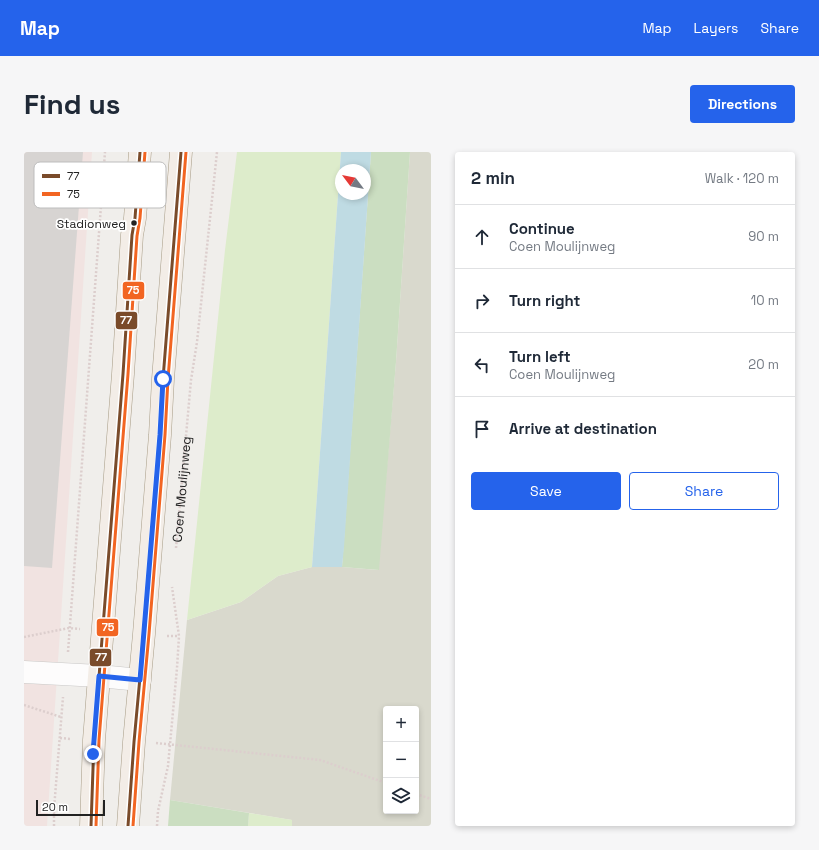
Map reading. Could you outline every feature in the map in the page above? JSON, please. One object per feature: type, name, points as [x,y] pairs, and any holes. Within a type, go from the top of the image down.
[{"type":"main road","points":[[139,162],[140,152]]},
{"type":"main road","name":"Coen Moulijnweg","points":[[128,826],[160,435],[181,152]]},
{"type":"main road","points":[[91,826],[94,740],[124,366],[135,208]]},
{"type":"street","points":[[24,672],[140,680]]},
{"type":"path","points":[[104,162],[105,152]]},
{"type":"path","name":"Coen Moulijnweg","points":[[175,555],[191,380],[197,342],[217,152]]},
{"type":"path","points":[[24,637],[69,628],[101,208]]},
{"type":"path","points":[[157,826],[158,811],[168,766],[179,636],[172,587]]},
{"type":"path","points":[[24,705],[61,717]]},
{"type":"path","points":[[54,826],[60,738]]},
{"type":"path","points":[[170,744],[320,760],[383,782]]},
{"type":"path","points":[[419,795],[431,799]]},
{"type":"shaded area","points":[[24,152],[92,152],[91,162],[34,162],[34,208],[88,208],[47,826],[24,826]]},
{"type":"shaded area","points":[[410,152],[431,152],[431,826],[292,826],[292,820],[170,800],[187,620],[241,602],[278,576],[312,567],[342,567],[378,570],[396,362]]},
{"type":"green space","points":[[237,152],[341,152],[340,164],[335,164],[335,200],[338,200],[312,567],[278,576],[241,602],[187,620],[225,250]]},
{"type":"green space","points":[[371,152],[410,152],[396,362],[379,570],[342,567],[368,200],[371,200]]},
{"type":"green space","points":[[170,800],[249,813],[248,826],[168,826]]},
{"type":"green space","points":[[249,813],[292,820],[292,826],[248,826]]},
{"type":"water","points":[[341,152],[371,152],[370,164],[340,164]]},
{"type":"water","points":[[338,200],[368,200],[344,547],[342,567],[312,567]]},
{"type":"building","points":[[24,152],[83,152],[82,162],[34,162],[34,208],[79,208],[52,568],[24,566]]},
{"type":"transit line","name":"77","points":[[139,162],[140,152]]},
{"type":"transit line","name":"75","points":[[144,162],[145,152]]},
{"type":"transit line","name":"77","points":[[128,826],[160,435],[181,152]]},
{"type":"transit line","name":"75","points":[[133,826],[165,435],[186,152]]},
{"type":"transit line","name":"77","points":[[91,826],[94,740],[123,374],[132,235],[136,208]]},
{"type":"transit line","name":"75","points":[[96,826],[99,740],[128,374],[137,236],[141,208]]},
{"type":"place","name":"Stadionweg","points":[[134,223]]},
{"type":"route","points":[[93,754],[99,676],[140,680],[160,435],[163,379]]}]
